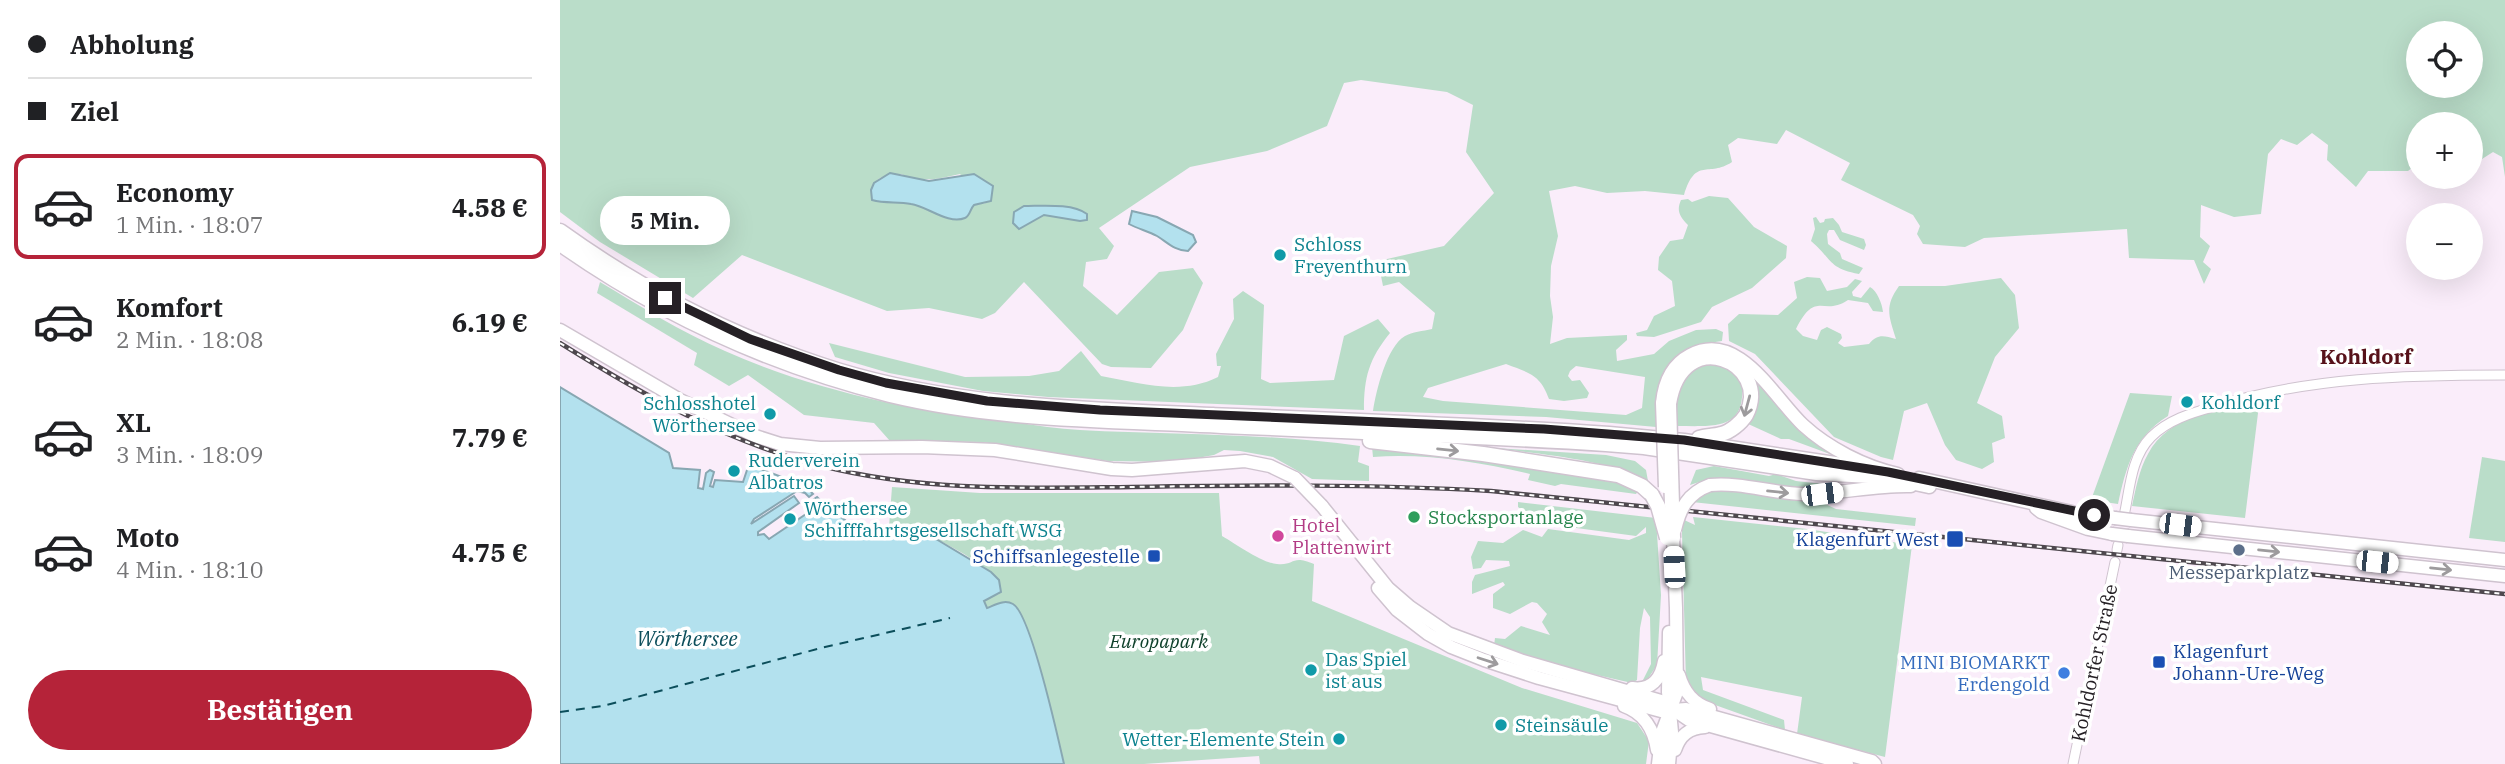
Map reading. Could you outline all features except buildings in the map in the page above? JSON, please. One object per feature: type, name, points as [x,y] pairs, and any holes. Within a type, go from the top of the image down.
[{"type":"highway","points":[[560,231],[588,257],[673,315],[748,349],[820,375],[892,395],[1042,417],[1380,433],[1544,429],[1684,440],[1888,472]]},
{"type":"highway","points":[[560,244],[588,257]]},
{"type":"highway","points":[[613,274],[750,339],[839,370],[886,383],[987,401],[1380,433],[1644,447],[1817,473],[1887,477],[1929,486]]},
{"type":"highway","points":[[1670,542],[1666,404],[1673,383],[1688,365],[1702,358],[1718,358],[1730,362],[1744,375],[1749,385],[1749,408],[1743,421],[1723,434],[1684,440]]},
{"type":"highway","points":[[1380,433],[1618,475],[1634,481],[1652,495],[1670,542]]},
{"type":"main road","points":[[560,330],[680,400],[755,436],[779,444],[820,449],[922,447],[995,450],[1132,470],[1245,461],[1270,466],[1295,478],[1322,506],[1388,588],[1448,633],[1523,661],[1661,701],[1689,720],[1847,764]]},
{"type":"main road","points":[[1666,404],[1666,382],[1674,367],[1700,350],[1718,350],[1743,360],[1762,377],[1803,425],[1830,445],[1888,472],[2072,512]]},
{"type":"main road","points":[[1670,709],[1670,542],[1678,517],[1689,496],[1710,485],[1802,494],[1884,486],[1929,486],[2036,508],[2505,561]]},
{"type":"main road","points":[[2036,508],[2119,541],[2505,576]]},
{"type":"main road","points":[[1670,542],[1682,685],[1692,700],[1704,707],[1774,732]]},
{"type":"main road","points":[[1352,546],[1376,586],[1397,610],[1428,634],[1467,654],[1539,678],[1661,710],[1685,709],[1774,732],[1875,764]]},
{"type":"main road","points":[[1567,674],[1640,689],[1649,687],[1661,675],[1669,636]]},
{"type":"main road","points":[[1664,763],[1662,732],[1676,692],[1678,654]]},
{"type":"main road","points":[[1539,678],[1552,686],[1636,712],[1651,729],[1664,763]]},
{"type":"main road","points":[[1664,763],[1678,741],[1690,730],[1702,727],[1721,728]]},
{"type":"street","points":[[2124,516],[2139,454],[2158,431],[2189,414],[2262,393],[2347,381],[2505,375]]},
{"type":"street","name":"Kohldorfer Straße","points":[[2073,764],[2115,562]]},
{"type":"green space","points":[[560,0],[2505,0],[2505,177],[2502,157],[2493,152],[2483,158],[2483,112],[2406,112],[2406,171],[2368,171],[2356,187],[2327,160],[2328,145],[2312,133],[2297,145],[2281,139],[2268,154],[2261,214],[2234,217],[2201,205],[2200,237],[2210,246],[2203,262],[2211,269],[2204,284],[2194,260],[2129,258],[2127,229],[1984,238],[1965,247],[1923,244],[1917,234],[1920,226],[1913,215],[1841,180],[1850,163],[1786,130],[1777,144],[1738,138],[1728,145],[1732,162],[1698,172],[1693,176],[1684,195],[1645,191],[1607,193],[1575,186],[1549,191],[1558,236],[1551,266],[1550,296],[1553,317],[1550,344],[1567,338],[1627,335],[1627,340],[1616,350],[1617,361],[1654,354],[1669,341],[1696,330],[1716,329],[1723,332],[1722,341],[1688,350],[1668,366],[1658,392],[1656,427],[1546,417],[1373,411],[1380,381],[1393,349],[1405,336],[1432,329],[1435,313],[1399,282],[1383,286],[1380,271],[1387,259],[1444,246],[1494,193],[1466,152],[1473,105],[1447,92],[1361,80],[1344,83],[1327,126],[1267,151],[1190,167],[1099,228],[1114,246],[1107,259],[1086,262],[1083,286],[1117,315],[1159,272],[1193,268],[1203,283],[1183,330],[1151,368],[1111,367],[1102,364],[1024,282],[995,313],[982,319],[929,308],[887,311],[742,255],[693,298],[600,242],[560,212]],"holes":[[[901,174],[930,179],[960,174],[986,203],[974,205],[955,218],[914,204],[900,203],[871,190],[879,179]],[[1506,364],[1538,379],[1549,399],[1564,401],[1587,398],[1589,393],[1580,380],[1572,381],[1568,376],[1576,366],[1645,377],[1642,408],[1626,415],[1443,401],[1423,397],[1428,388]]]},
{"type":"green space","points":[[1709,196],[1728,198],[1754,227],[1787,246],[1786,258],[1752,288],[1712,307],[1701,322],[1654,337],[1637,336],[1636,333],[1647,330],[1654,316],[1675,306],[1672,281],[1658,270],[1659,257],[1670,241],[1683,239],[1688,225],[1680,214],[1681,200],[1688,199],[1692,202]]},
{"type":"green space","points":[[1816,217],[1820,223],[1833,218],[1842,232],[1864,239],[1864,250],[1840,240],[1834,230],[1829,230],[1827,234],[1828,244],[1840,253],[1842,259],[1863,268],[1859,274],[1836,266],[1811,241],[1815,229],[1813,218]]},
{"type":"green space","points":[[1807,277],[1820,278],[1827,291],[1847,287],[1855,279],[1862,281],[1852,292],[1853,296],[1861,298],[1870,287],[1879,298],[1883,312],[1873,311],[1868,303],[1848,300],[1809,310],[1796,329],[1803,336],[1817,340],[1821,330],[1827,327],[1841,334],[1842,338],[1838,343],[1844,347],[1869,344],[1881,336],[1896,339],[1889,312],[1891,300],[1899,286],[1945,286],[2001,278],[2015,295],[2019,328],[1995,357],[1977,403],[2002,416],[2005,438],[1992,443],[1994,462],[1982,469],[1956,460],[1945,445],[1927,403],[1904,411],[1893,460],[1834,437],[1755,354],[1729,341],[1728,324],[1739,314],[1778,315],[1797,298],[1794,282]]},
{"type":"green space","points":[[600,282],[709,344],[759,365],[830,388],[938,412],[1054,428],[1255,437],[1360,446],[1358,462],[1369,466],[1369,481],[1312,479],[1273,457],[1240,451],[1224,450],[1214,455],[1175,462],[1108,461],[982,442],[890,441],[874,423],[804,415],[748,375],[729,386],[694,365],[697,353],[597,293]]},
{"type":"green space","points":[[1243,291],[1264,305],[1261,379],[1270,383],[1334,380],[1344,336],[1378,319],[1390,333],[1377,351],[1369,369],[1364,410],[1048,397],[983,391],[889,373],[835,357],[829,343],[965,377],[1029,376],[1059,371],[1081,351],[1101,376],[1160,386],[1189,386],[1218,377],[1221,366],[1217,366],[1216,354],[1234,319],[1233,299]]},
{"type":"green space","points":[[1724,363],[1741,379],[1740,408],[1734,417],[1716,425],[1677,426],[1677,393],[1692,366]]},
{"type":"green space","points":[[1753,377],[1787,416],[1838,457],[1789,439],[1781,439],[1746,423]]},
{"type":"green space","points":[[2130,393],[2172,396],[2168,416],[2156,424],[2139,443],[2128,465],[2118,504],[2091,500]]},
{"type":"green space","points":[[2260,397],[2245,518],[2132,506],[2145,460],[2157,441],[2169,430],[2197,415]]},
{"type":"green space","points":[[1372,447],[1576,474],[1630,486],[1638,491],[1636,494],[1561,484],[1555,486],[1528,480],[1530,474],[1452,460],[1412,456],[1373,457]]},
{"type":"green space","points":[[1495,448],[1606,455],[1635,461],[1646,470],[1648,481],[1593,463]]},
{"type":"green space","points":[[2482,457],[2505,461],[2505,542],[2469,538]]},
{"type":"green space","points":[[1714,466],[1769,476],[1776,474],[1796,481],[1823,484],[1819,488],[1779,488],[1713,480],[1690,485],[1696,470]]},
{"type":"green space","name":"Europapark","points":[[892,487],[980,493],[1219,493],[1222,536],[1271,563],[1283,564],[1301,560],[1314,564],[1312,601],[1522,688],[1637,723],[1649,741],[1646,764],[1260,764],[1259,756],[1144,764],[1064,764],[1040,669],[1016,606],[1002,602],[987,608],[984,600],[999,594],[991,572],[921,530],[889,527]]},
{"type":"green space","points":[[1724,488],[1797,499],[1814,506],[1823,503],[1836,509],[1916,518],[1915,526],[1692,502],[1706,492]]},
{"type":"green space","points":[[1518,502],[1656,518],[1661,595],[1657,665],[1647,680],[1643,680],[1651,664],[1650,617],[1644,608],[1637,680],[1632,683],[1562,667],[1494,646],[1495,638],[1505,639],[1521,626],[1550,635],[1542,622],[1547,614],[1537,603],[1532,602],[1510,614],[1493,608],[1493,594],[1505,585],[1503,582],[1472,594],[1475,575],[1510,566],[1509,561],[1486,560],[1481,568],[1473,569],[1471,557],[1478,541],[1503,543],[1523,530],[1542,537],[1548,529],[1629,540],[1646,533],[1646,527],[1636,536],[1554,525],[1554,514],[1540,510],[1537,517],[1528,515],[1518,507]]},
{"type":"green space","points":[[1693,517],[1807,529],[1912,545],[1885,757],[1797,734],[1802,697],[1701,677],[1703,690],[1784,720],[1785,730],[1704,701],[1686,684],[1682,519],[1695,525]]},
{"type":"water","points":[[890,173],[929,181],[974,174],[993,186],[991,201],[974,205],[967,217],[952,219],[911,204],[872,200],[871,190],[874,183]]},
{"type":"water","points":[[1024,206],[1074,208],[1087,214],[1087,220],[1044,215],[1019,229],[1013,223],[1014,212]]},
{"type":"water","points":[[1132,211],[1157,217],[1193,235],[1196,242],[1188,251],[1175,248],[1157,236],[1129,224]]},
{"type":"water","name":"Wörthersee","points":[[560,387],[669,453],[673,468],[700,470],[698,488],[703,489],[706,473],[710,470],[714,472],[710,486],[713,487],[715,480],[743,482],[747,470],[752,466],[782,477],[788,485],[805,486],[813,494],[809,497],[797,491],[754,519],[751,524],[794,496],[799,503],[758,532],[758,535],[764,534],[769,539],[815,508],[811,501],[817,497],[851,526],[875,531],[876,526],[921,530],[991,572],[999,580],[1001,592],[984,601],[987,608],[1006,602],[1013,604],[1020,613],[1043,678],[1064,764],[560,764]]},
{"type":"ferry route","points":[[560,712],[603,706],[821,648],[950,618]]},
{"type":"railway","points":[[560,343],[622,381],[686,415],[752,444],[822,466],[899,480],[1015,488],[1312,486],[1491,491],[2505,594]]},
{"type":"place","name":"Schloss Freyenthurn","points":[[1280,255]]},
{"type":"place","name":"Kohldorf","points":[[2187,402]]},
{"type":"place","name":"Schlosshotel Wörthersee","points":[[770,414]]},
{"type":"place","name":"Ruderverein Albatros","points":[[734,471]]},
{"type":"place","name":"Stocksportanlage","points":[[1414,517]]},
{"type":"place","name":"Wörthersee Schifffahrtsgesellschaft WSG","points":[[790,519]]},
{"type":"place","name":"Hotel Plattenwirt","points":[[1278,536]]},
{"type":"place","name":"Klagenfurt West","points":[[1955,539]]},
{"type":"place","name":"Messeparkplatz","points":[[2239,550]]},
{"type":"place","name":"Schiffsanlegestelle","points":[[1154,556]]},
{"type":"place","name":"Klagenfurt Johann-Ure-Weg","points":[[2159,662]]},
{"type":"place","name":"Das Spiel ist aus","points":[[1311,670]]},
{"type":"place","name":"MINI BIOMARKT Erdengold","points":[[2064,673]]},
{"type":"place","name":"Steinsäule","points":[[1501,725]]},
{"type":"place","name":"Wetter-Elemente Stein","points":[[1339,739]]},
{"type":"district","name":"Kohldorf","points":[[2366,356]]},
{"type":"route","points":[[665,298],[750,339],[839,370],[886,383],[987,401],[1100,410],[1544,429],[1684,440],[1888,472],[2094,515]]}]
